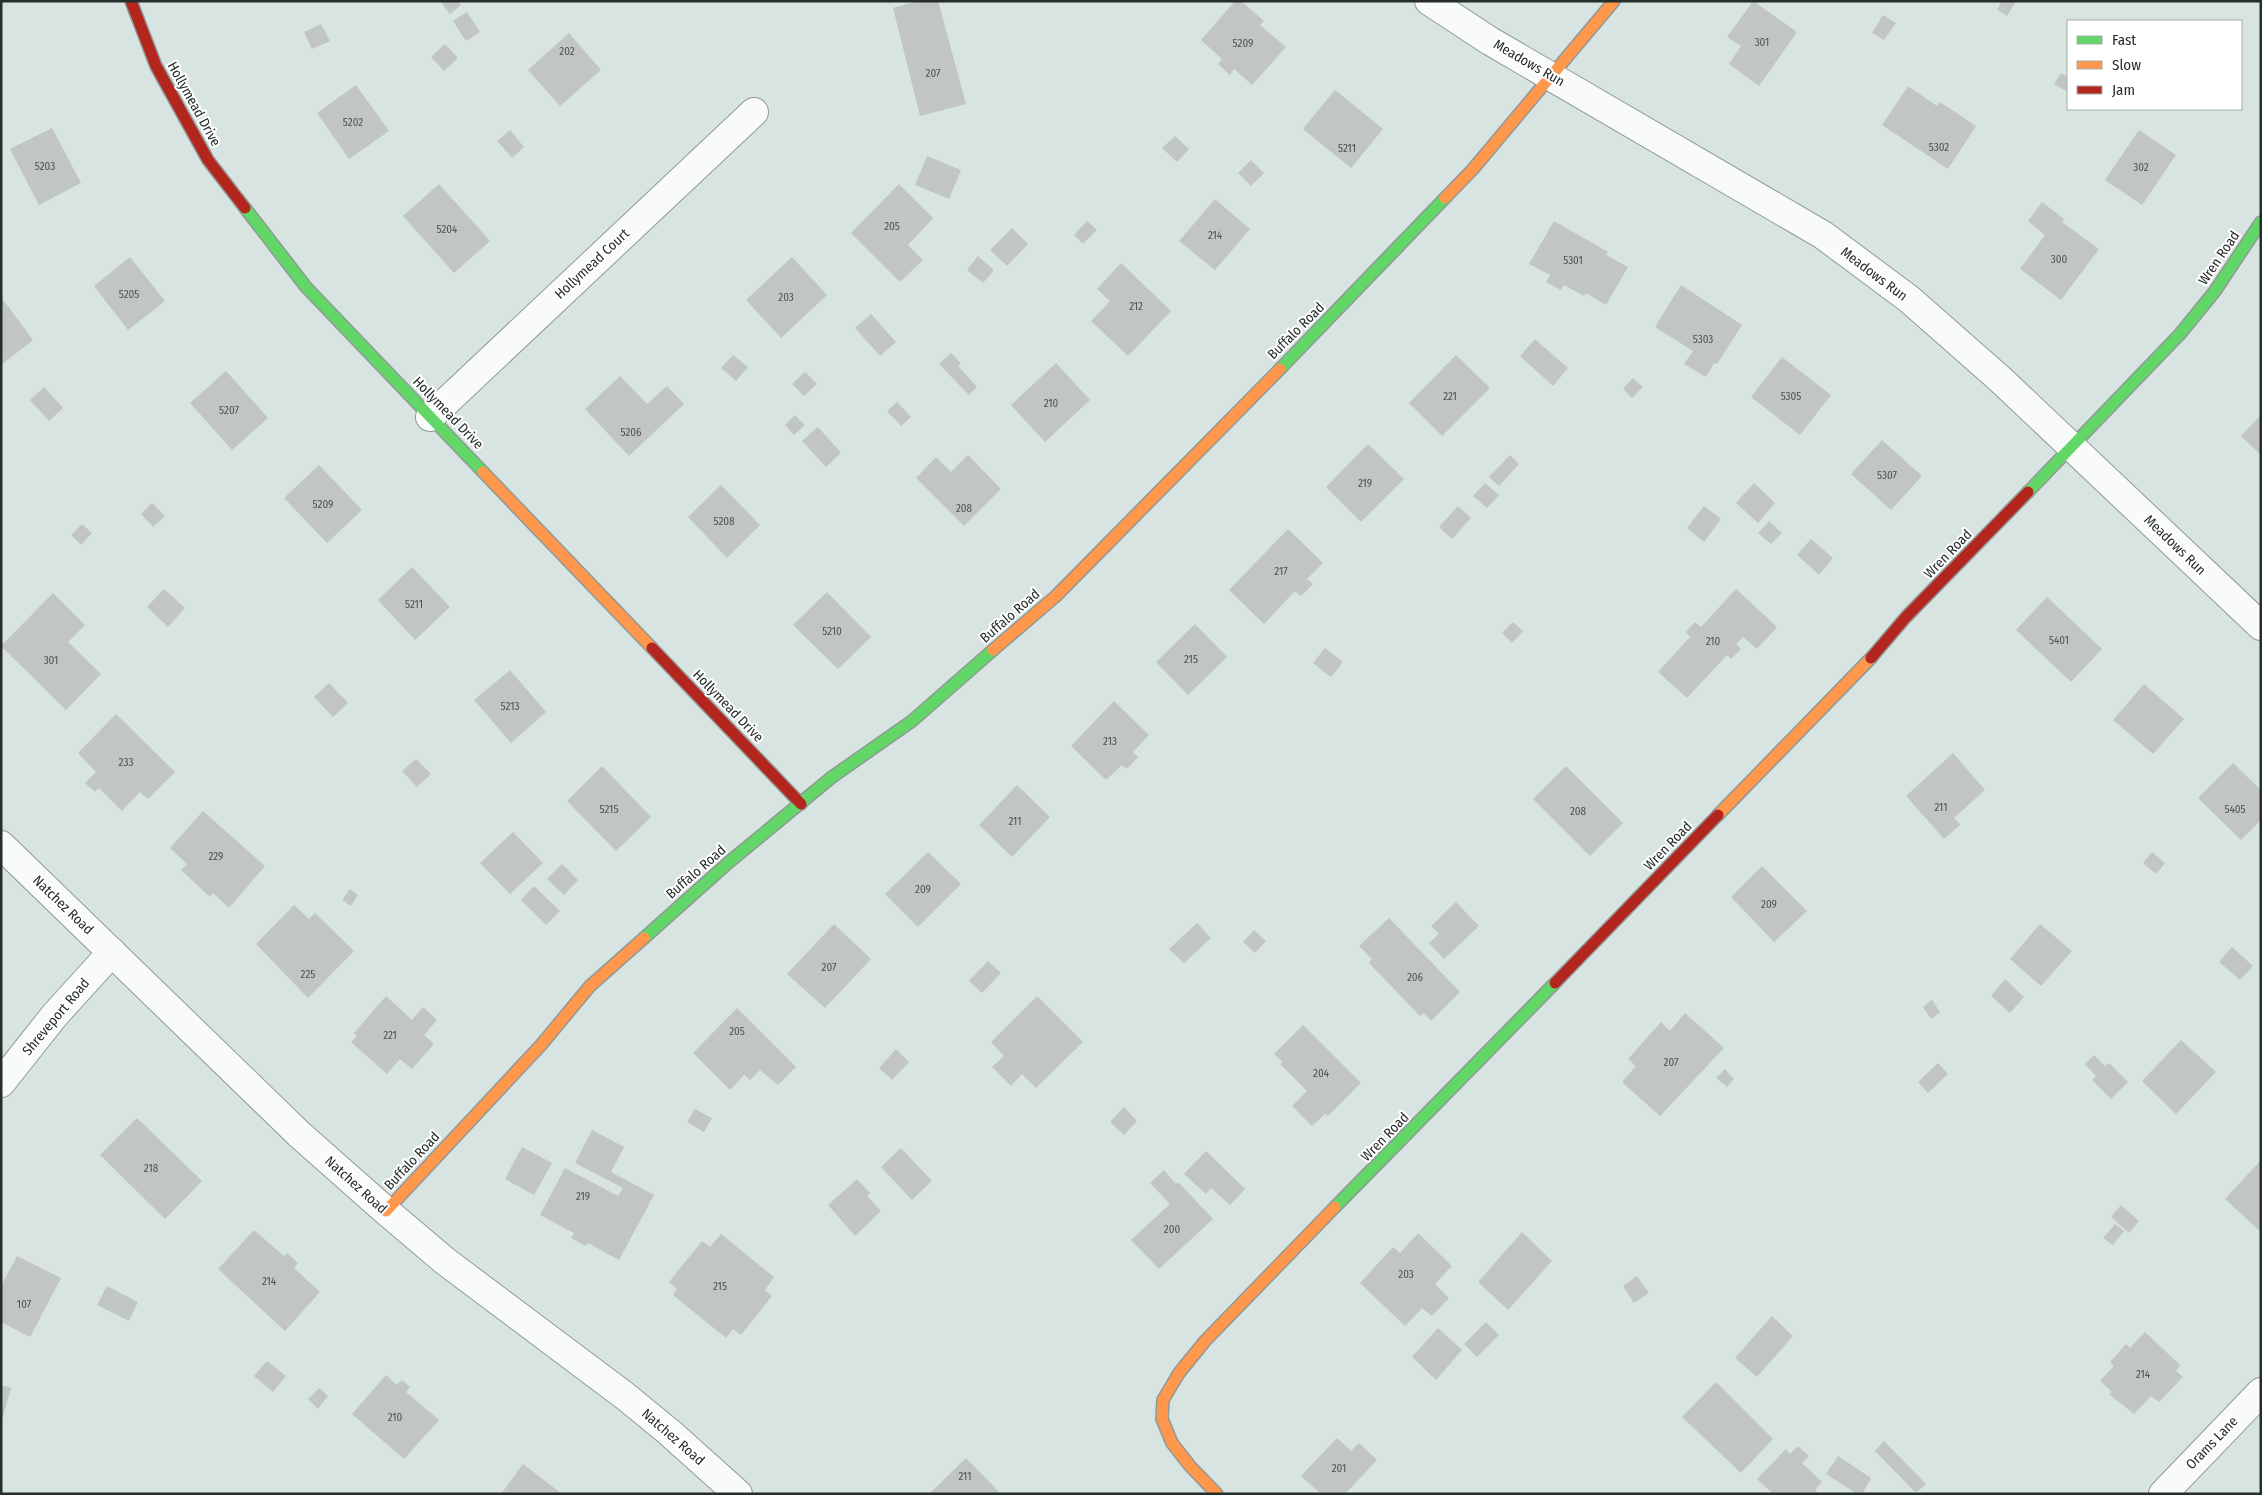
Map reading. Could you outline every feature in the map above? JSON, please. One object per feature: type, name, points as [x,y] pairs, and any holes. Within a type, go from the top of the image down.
[{"type":"street","name":"Hollymead Drive","points":[[131,1],[156,66],[208,160],[306,287],[801,804]]},
{"type":"street","name":"Meadows Run","points":[[1429,1],[1490,41],[1823,236],[1909,299],[2000,379],[2261,626]]},
{"type":"street","name":"Buffalo Road","points":[[386,1211],[541,1045],[590,986],[728,863],[832,777],[912,721],[1056,596],[1342,306],[1452,191],[1614,1]]},
{"type":"street","name":"Hollymead Court","points":[[430,416],[754,112]]},
{"type":"street","name":"Wren Road","points":[[1217,1494],[1174,1446],[1163,1423],[1161,1409],[1171,1385],[1205,1341],[1836,695],[1906,617],[1915,610],[2073,447],[2180,334],[2215,290],[2261,222]]},
{"type":"street","name":"Natchez Road","points":[[1,845],[300,1134],[386,1211],[445,1261],[625,1396],[669,1432],[738,1494]]},
{"type":"street","name":"Shreveport Road","points":[[1,1083],[54,1016],[112,952]]},
{"type":"street","name":"Orams Lane","points":[[2163,1494],[2261,1392]]},
{"type":"building","points":[[440,1],[458,1],[461,5],[450,14]]},
{"type":"building","points":[[917,1],[938,1],[966,104],[920,116],[893,8]]},
{"type":"building","points":[[1235,1],[1241,1],[1264,21],[1260,25],[1286,47],[1252,85],[1234,69],[1230,75],[1218,64],[1222,59],[1201,40]]},
{"type":"building","points":[[1753,1],[1797,32],[1759,86],[1729,64],[1741,46],[1727,37]]},
{"type":"building","points":[[2002,1],[2016,1],[2007,16],[1997,10]]},
{"type":"building","points":[[467,12],[480,32],[466,41],[453,21]]},
{"type":"building","points":[[1883,15],[1896,23],[1884,40],[1872,33]]},
{"type":"building","points":[[321,24],[330,41],[312,49],[304,32]]},
{"type":"building","points":[[569,33],[601,70],[560,106],[528,70]]},
{"type":"building","points":[[445,44],[458,58],[444,71],[431,57]]},
{"type":"building","points":[[2061,73],[2067,76],[2067,91],[2054,84]]},
{"type":"building","points":[[356,85],[389,131],[349,159],[317,113]]},
{"type":"building","points":[[1908,86],[1937,106],[1940,102],[1976,126],[1948,169],[1882,125]]},
{"type":"building","points":[[1335,90],[1383,129],[1351,168],[1303,129]]},
{"type":"building","points":[[52,128],[81,183],[39,205],[10,149]]},
{"type":"building","points":[[510,130],[524,147],[512,158],[497,141]]},
{"type":"building","points":[[2139,130],[2176,155],[2142,205],[2105,180]]},
{"type":"building","points":[[1175,136],[1189,149],[1177,162],[1162,148]]},
{"type":"building","points":[[927,156],[961,170],[949,199],[915,185]]},
{"type":"building","points":[[1251,160],[1264,173],[1251,186],[1238,173]]},
{"type":"building","points":[[439,184],[490,241],[454,273],[403,216]]},
{"type":"building","points":[[899,184],[933,218],[908,245],[923,260],[900,282],[851,233]]},
{"type":"building","points":[[1215,199],[1250,229],[1215,270],[1179,241]]},
{"type":"building","points":[[2042,202],[2064,219],[2062,222],[2099,249],[2061,300],[2020,269],[2045,235],[2028,221]]},
{"type":"building","points":[[1087,221],[1097,230],[1083,244],[1074,235]]},
{"type":"building","points":[[1554,221],[1608,252],[1606,255],[1628,267],[1606,305],[1586,293],[1584,296],[1564,285],[1561,290],[1546,282],[1550,275],[1529,264]]},
{"type":"building","points":[[1012,228],[1028,244],[1007,266],[990,250]]},
{"type":"building","points":[[978,256],[994,270],[983,283],[967,270]]},
{"type":"building","points":[[130,257],[165,301],[128,330],[94,286]]},
{"type":"building","points":[[792,257],[827,295],[781,338],[746,300]]},
{"type":"building","points":[[1121,263],[1171,311],[1128,356],[1091,321],[1110,301],[1097,289]]},
{"type":"building","points":[[1681,285],[1742,325],[1717,364],[1714,363],[1706,377],[1684,364],[1693,351],[1655,327]]},
{"type":"building","points":[[1,297],[33,340],[1,365]]},
{"type":"building","points":[[871,314],[896,342],[880,356],[855,328]]},
{"type":"building","points":[[1535,339],[1568,368],[1553,386],[1520,356]]},
{"type":"building","points":[[951,353],[961,363],[958,366],[977,387],[969,395],[939,364]]},
{"type":"building","points":[[733,355],[748,367],[736,381],[721,368]]},
{"type":"building","points":[[1456,355],[1490,388],[1442,436],[1409,403]]},
{"type":"building","points":[[1782,357],[1831,395],[1800,435],[1751,397]]},
{"type":"building","points":[[1056,363],[1090,400],[1045,442],[1011,405]]},
{"type":"building","points":[[226,371],[268,418],[232,450],[190,403]]},
{"type":"building","points":[[805,372],[817,384],[804,396],[792,384]]},
{"type":"building","points":[[620,376],[647,404],[667,386],[684,404],[629,456],[585,409]]},
{"type":"building","points":[[1633,378],[1643,387],[1632,398],[1623,389]]},
{"type":"building","points":[[44,387],[63,408],[49,421],[30,400]]},
{"type":"building","points":[[897,402],[911,417],[901,426],[887,411]]},
{"type":"building","points":[[795,415],[805,425],[794,435],[785,425]]},
{"type":"building","points":[[2261,415],[2261,455],[2241,436]]},
{"type":"building","points":[[818,427],[841,453],[826,467],[802,441]]},
{"type":"building","points":[[1882,440],[1922,476],[1891,510],[1851,474]]},
{"type":"building","points":[[1368,444],[1404,479],[1361,522],[1326,487]]},
{"type":"building","points":[[968,455],[1001,489],[964,526],[916,478],[936,457],[951,472]]},
{"type":"building","points":[[1510,455],[1519,464],[1499,486],[1489,477]]},
{"type":"building","points":[[319,465],[362,510],[327,543],[284,498]]},
{"type":"building","points":[[1485,483],[1499,495],[1487,508],[1473,496]]},
{"type":"building","points":[[1754,483],[1775,503],[1758,523],[1736,503]]},
{"type":"building","points":[[721,485],[760,525],[727,558],[688,517]]},
{"type":"building","points":[[152,503],[165,516],[153,527],[141,514]]},
{"type":"building","points":[[1458,506],[1471,518],[1452,539],[1439,527]]},
{"type":"building","points":[[1704,506],[1721,519],[1704,542],[1687,528]]},
{"type":"building","points":[[1769,521],[1782,533],[1771,544],[1758,533]]},
{"type":"building","points":[[82,524],[92,533],[81,545],[71,535]]},
{"type":"building","points":[[1288,529],[1323,563],[1307,579],[1313,584],[1301,596],[1295,591],[1264,624],[1229,590]]},
{"type":"building","points":[[1811,539],[1833,558],[1819,575],[1797,555]]},
{"type":"building","points":[[412,567],[450,607],[415,640],[378,600]]},
{"type":"building","points":[[164,589],[185,608],[168,627],[147,607]]},
{"type":"building","points":[[1736,589],[1777,627],[1757,649],[1743,637],[1736,644],[1741,649],[1731,659],[1727,655],[1687,698],[1658,672],[1690,637],[1686,632],[1695,622],[1701,627]]},
{"type":"building","points":[[827,592],[871,637],[838,669],[793,625]]},
{"type":"building","points":[[53,593],[85,625],[68,642],[101,674],[66,710],[1,646]]},
{"type":"building","points":[[2047,597],[2102,649],[2071,682],[2016,630]]},
{"type":"building","points":[[1513,622],[1523,631],[1512,643],[1502,633]]},
{"type":"building","points":[[1195,624],[1227,657],[1188,695],[1156,662]]},
{"type":"building","points":[[1325,648],[1343,662],[1331,677],[1313,663]]},
{"type":"building","points":[[510,670],[546,712],[511,743],[474,700]]},
{"type":"building","points":[[329,683],[348,703],[333,717],[314,697]]},
{"type":"building","points":[[2144,684],[2184,719],[2153,754],[2113,720]]},
{"type":"building","points":[[1114,701],[1149,735],[1133,752],[1138,757],[1127,769],[1122,765],[1106,780],[1071,746]]},
{"type":"building","points":[[116,714],[175,772],[148,799],[140,792],[122,811],[99,788],[95,792],[85,783],[96,772],[78,753]]},
{"type":"building","points":[[1953,753],[1985,790],[1954,818],[1960,825],[1944,839],[1906,796]]},
{"type":"building","points":[[416,759],[431,774],[417,787],[402,771]]},
{"type":"building","points":[[2233,763],[2261,790],[2261,820],[2241,840],[2198,798]]},
{"type":"building","points":[[602,766],[651,817],[616,851],[567,801]]},
{"type":"building","points":[[1566,766],[1623,823],[1590,856],[1533,799]]},
{"type":"building","points":[[1017,785],[1050,817],[1012,857],[979,825]]},
{"type":"building","points":[[203,811],[265,866],[229,908],[213,893],[210,897],[181,870],[187,864],[170,848]]},
{"type":"building","points":[[513,832],[543,863],[510,894],[480,863]]},
{"type":"building","points":[[928,852],[961,884],[918,927],[885,894]]},
{"type":"building","points":[[2152,852],[2165,863],[2156,874],[2143,863]]},
{"type":"building","points":[[562,864],[578,880],[564,895],[547,879]]},
{"type":"building","points":[[1762,866],[1807,911],[1774,942],[1731,897]]},
{"type":"building","points":[[534,886],[560,911],[546,925],[521,900]]},
{"type":"building","points":[[350,889],[358,895],[351,906],[342,900]]},
{"type":"building","points":[[1456,902],[1479,926],[1444,959],[1429,943],[1439,934],[1431,926]]},
{"type":"building","points":[[294,905],[309,919],[315,913],[354,951],[308,998],[256,944]]},
{"type":"building","points":[[1389,918],[1460,992],[1431,1021],[1424,1013],[1420,1016],[1369,963],[1372,959],[1359,946]]},
{"type":"building","points":[[1197,923],[1211,938],[1184,963],[1169,949]]},
{"type":"building","points":[[834,924],[871,959],[825,1008],[787,974]]},
{"type":"building","points":[[2040,924],[2072,951],[2041,986],[2010,959]]},
{"type":"building","points":[[1254,930],[1266,941],[1255,953],[1243,942]]},
{"type":"building","points":[[2232,947],[2253,966],[2240,980],[2219,962]]},
{"type":"building","points":[[988,961],[1001,973],[982,993],[969,981]]},
{"type":"building","points":[[2005,979],[2024,997],[2010,1013],[1991,996]]},
{"type":"building","points":[[386,996],[412,1020],[423,1007],[437,1020],[424,1035],[434,1044],[412,1069],[400,1059],[387,1074],[351,1042],[357,1036],[354,1033]]},
{"type":"building","points":[[1037,996],[1083,1042],[1036,1088],[1022,1074],[1011,1086],[992,1067],[1004,1056],[991,1042]]},
{"type":"building","points":[[1932,1000],[1940,1012],[1931,1019],[1923,1007]]},
{"type":"building","points":[[737,1008],[796,1067],[778,1085],[760,1070],[750,1080],[744,1075],[730,1090],[693,1053]]},
{"type":"building","points":[[1685,1013],[1724,1048],[1660,1116],[1622,1082],[1636,1066],[1628,1059],[1661,1022],[1670,1031]]},
{"type":"building","points":[[1303,1025],[1361,1083],[1328,1116],[1325,1114],[1312,1126],[1292,1106],[1307,1091],[1280,1064],[1283,1062],[1274,1054]]},
{"type":"building","points":[[2181,1040],[2216,1072],[2176,1114],[2142,1081]]},
{"type":"building","points":[[896,1049],[909,1062],[892,1080],[879,1068]]},
{"type":"building","points":[[2094,1055],[2105,1066],[2109,1063],[2128,1082],[2111,1099],[2092,1080],[2096,1076],[2085,1064]]},
{"type":"building","points":[[1938,1063],[1948,1074],[1928,1093],[1918,1082]]},
{"type":"building","points":[[1725,1069],[1734,1079],[1727,1087],[1716,1078]]},
{"type":"building","points":[[1124,1107],[1137,1121],[1124,1135],[1110,1122]]},
{"type":"building","points":[[695,1109],[712,1118],[704,1132],[687,1122]]},
{"type":"building","points":[[137,1118],[202,1181],[165,1219],[100,1155]]},
{"type":"building","points":[[592,1130],[624,1147],[611,1172],[654,1195],[619,1260],[588,1243],[586,1246],[571,1238],[574,1233],[540,1215],[565,1168],[618,1196],[623,1188],[575,1163]]},
{"type":"building","points":[[522,1147],[552,1163],[534,1195],[505,1179]]},
{"type":"building","points":[[901,1148],[932,1181],[912,1200],[881,1167]]},
{"type":"building","points":[[1206,1151],[1245,1189],[1230,1205],[1211,1188],[1206,1194],[1184,1174]]},
{"type":"building","points":[[2261,1160],[2261,1232],[2225,1199]]},
{"type":"building","points":[[1164,1170],[1213,1219],[1159,1269],[1131,1240],[1170,1204],[1150,1183]]},
{"type":"building","points":[[857,1179],[870,1193],[867,1196],[881,1211],[855,1236],[828,1205]]},
{"type":"building","points":[[2121,1205],[2139,1221],[2129,1233],[2111,1217]]},
{"type":"building","points":[[2115,1224],[2124,1231],[2113,1245],[2103,1238]]},
{"type":"building","points":[[254,1230],[284,1256],[287,1253],[298,1263],[294,1268],[320,1292],[285,1331],[218,1269]]},
{"type":"building","points":[[1522,1232],[1552,1261],[1508,1310],[1478,1282]]},
{"type":"building","points":[[1418,1233],[1452,1266],[1435,1284],[1449,1298],[1432,1316],[1422,1308],[1405,1326],[1360,1283],[1393,1247],[1400,1253]]},
{"type":"building","points":[[721,1234],[774,1277],[765,1290],[772,1296],[741,1335],[733,1329],[726,1338],[673,1295],[677,1289],[669,1282],[702,1241],[710,1247]]},
{"type":"building","points":[[17,1256],[61,1278],[30,1337],[1,1322],[1,1286]]},
{"type":"building","points":[[1637,1276],[1649,1293],[1634,1303],[1623,1286]]},
{"type":"building","points":[[107,1286],[138,1302],[129,1321],[97,1305]]},
{"type":"building","points":[[1772,1316],[1793,1336],[1757,1377],[1735,1358]]},
{"type":"building","points":[[1486,1322],[1499,1335],[1477,1357],[1464,1344]]},
{"type":"building","points":[[1438,1328],[1462,1350],[1436,1380],[1412,1357]]},
{"type":"building","points":[[2145,1332],[2180,1365],[2176,1371],[2183,1377],[2159,1402],[2151,1396],[2134,1414],[2109,1394],[2112,1392],[2100,1381],[2114,1366],[2110,1362],[2126,1344],[2130,1348]]},
{"type":"building","points":[[267,1361],[286,1376],[273,1392],[254,1376]]},
{"type":"building","points":[[386,1375],[397,1385],[402,1380],[410,1387],[406,1392],[439,1420],[404,1459],[352,1414]]},
{"type":"building","points":[[1716,1382],[1773,1439],[1741,1473],[1682,1417]]},
{"type":"building","points":[[1,1385],[11,1388],[2,1420],[1,1420]]},
{"type":"building","points":[[319,1388],[328,1396],[318,1409],[308,1399]]},
{"type":"building","points":[[1337,1438],[1351,1451],[1359,1443],[1377,1460],[1345,1494],[1321,1494],[1301,1476]]},
{"type":"building","points":[[1884,1441],[1926,1484],[1916,1493],[1875,1451]]},
{"type":"building","points":[[1798,1446],[1809,1456],[1802,1463],[1822,1482],[1815,1490],[1819,1494],[1773,1494],[1757,1479],[1786,1449],[1790,1454]]},
{"type":"building","points":[[1838,1456],[1871,1478],[1862,1494],[1857,1494],[1826,1474]]},
{"type":"building","points":[[966,1458],[1001,1494],[929,1494]]},
{"type":"building","points":[[523,1464],[562,1494],[501,1494]]},
{"type":"traffic: fast","points":[[1280,369],[1445,198]]},
{"type":"traffic: fast","points":[[245,208],[306,287],[483,472]]},
{"type":"traffic: fast","points":[[2028,492],[2180,334],[2215,291],[2261,222]]},
{"type":"traffic: fast","points":[[644,938],[728,863],[832,777],[912,721],[993,650]]},
{"type":"traffic: fast","points":[[1335,1207],[1555,983]]},
{"type":"traffic: slow","points":[[1445,198],[1473,169],[1614,1]]},
{"type":"traffic: slow","points":[[993,650],[1056,596],[1280,369]]},
{"type":"traffic: slow","points":[[483,472],[652,648]]},
{"type":"traffic: slow","points":[[1718,815],[1871,658]]},
{"type":"traffic: slow","points":[[386,1211],[541,1045],[590,986],[644,938]]},
{"type":"traffic: slow","points":[[1217,1494],[1190,1466],[1172,1443],[1162,1419],[1163,1400],[1179,1373],[1205,1341],[1335,1207]]},
{"type":"traffic: jam","points":[[131,1],[156,66],[208,160],[245,208]]},
{"type":"traffic: jam","points":[[1871,658],[1906,617],[2028,492]]},
{"type":"traffic: jam","points":[[652,648],[801,804]]},
{"type":"traffic: jam","points":[[1555,983],[1718,815]]}]
